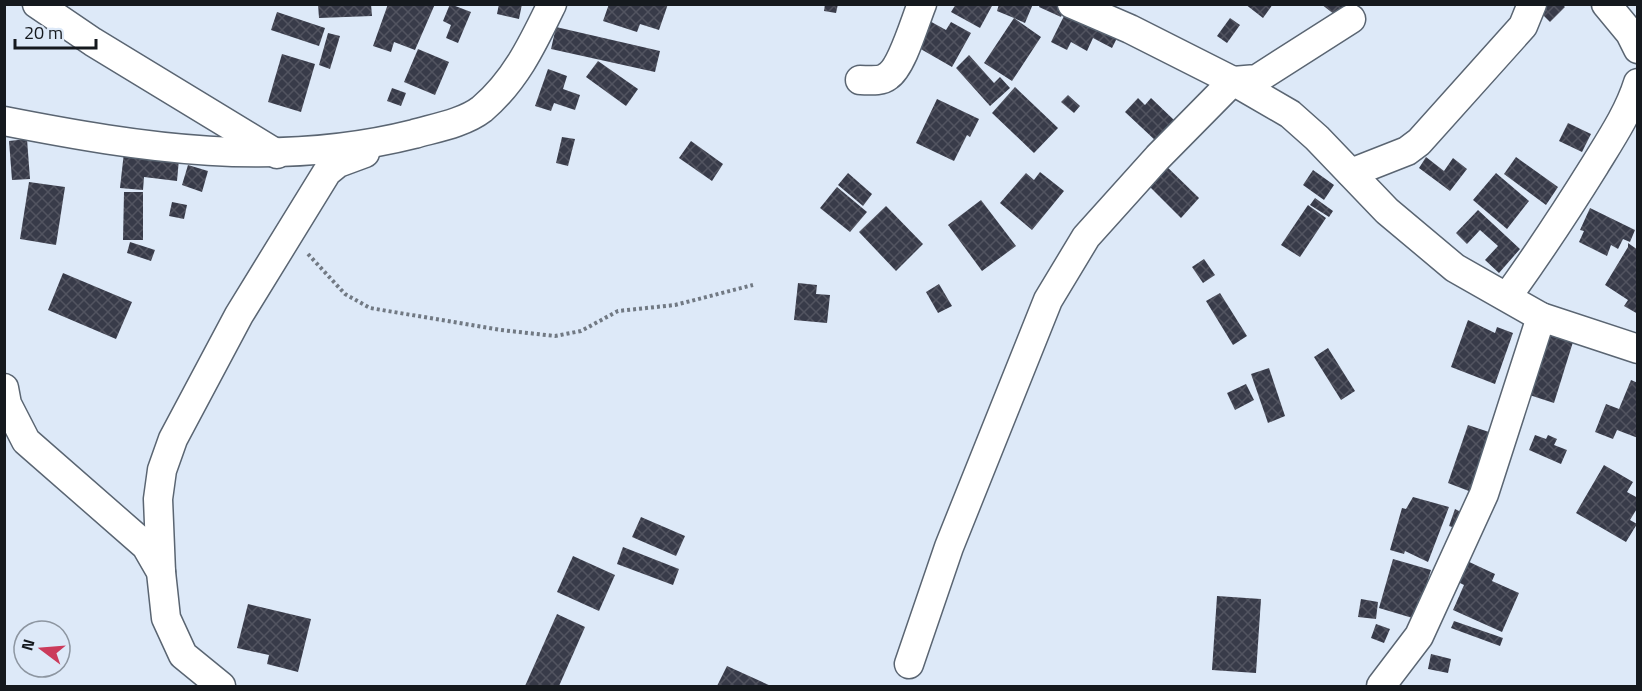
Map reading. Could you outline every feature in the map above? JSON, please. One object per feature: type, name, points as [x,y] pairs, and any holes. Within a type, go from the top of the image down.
[{"type":"street","points":[[37,4],[93,42],[277,154]]},
{"type":"street","points":[[221,687],[183,655],[166,618],[161,572],[158,499],[162,470],[173,439],[239,315],[327,172],[338,163],[444,126],[480,110],[521,66],[552,4]]},
{"type":"street","points":[[860,80],[888,76],[898,63],[922,4]]},
{"type":"street","points":[[1072,4],[1130,29],[1233,81],[1290,114],[1387,211],[1455,268],[1542,317],[1638,349]]},
{"type":"street","points":[[1350,173],[1407,151],[1419,142],[1523,26],[1532,4]]},
{"type":"street","points":[[1605,4],[1630,33],[1638,49]]},
{"type":"street","points":[[909,663],[949,547],[1048,300],[1086,237],[1158,157],[1233,81],[1257,79],[1322,40],[1351,19]]},
{"type":"street","points":[[1507,297],[1572,203],[1623,118],[1638,82]]},
{"type":"street","points":[[4,121],[128,144],[251,154],[277,154],[357,146],[444,126]]},
{"type":"street","points":[[1381,687],[1419,636],[1484,494],[1542,317]]},
{"type":"street","points":[[4,388],[7,405],[26,441],[126,526],[146,546],[161,572]]},
{"type":"path","points":[[289,234],[345,294],[370,308],[501,330],[555,336],[581,332],[618,311],[675,305],[753,285]]},
{"type":"building","points":[[318,4],[371,4],[372,16],[319,18]]},
{"type":"building","points":[[388,4],[435,4],[415,50],[394,42],[391,52],[373,46]]},
{"type":"building","points":[[450,4],[471,12],[458,43],[446,38],[451,25],[443,21]]},
{"type":"building","points":[[499,4],[522,4],[519,19],[497,14]]},
{"type":"building","points":[[609,4],[668,4],[659,30],[640,24],[637,32],[603,21]]},
{"type":"building","points":[[825,4],[838,4],[836,13],[824,11]]},
{"type":"building","points":[[956,4],[993,4],[980,28],[951,12]]},
{"type":"building","points":[[999,4],[1033,4],[1025,23],[997,11]]},
{"type":"building","points":[[1040,4],[1066,4],[1061,17],[1039,7]]},
{"type":"building","points":[[1245,4],[1273,4],[1263,18]]},
{"type":"building","points":[[1321,4],[1350,4],[1339,18]]},
{"type":"building","points":[[1532,4],[1562,4],[1565,7],[1550,22]]},
{"type":"building","points":[[1068,8],[1119,34],[1112,48],[1093,38],[1087,51],[1071,42],[1067,50],[1051,42]]},
{"type":"building","points":[[277,12],[325,28],[319,46],[271,30]]},
{"type":"building","points":[[1014,18],[1041,37],[1012,81],[984,63]]},
{"type":"building","points":[[1230,18],[1240,25],[1227,43],[1217,36]]},
{"type":"building","points":[[926,19],[946,30],[951,22],[971,33],[952,67],[912,44]]},
{"type":"building","points":[[556,27],[660,51],[655,72],[551,49]]},
{"type":"building","points":[[328,33],[340,36],[330,69],[319,65]]},
{"type":"building","points":[[418,49],[449,62],[435,95],[404,82]]},
{"type":"building","points":[[282,54],[315,64],[301,112],[268,102]]},
{"type":"building","points":[[969,55],[994,83],[1000,77],[1010,88],[990,106],[956,68]]},
{"type":"building","points":[[598,61],[638,89],[626,106],[586,77]]},
{"type":"building","points":[[548,69],[567,76],[563,89],[580,95],[575,110],[554,103],[551,111],[535,106]]},
{"type":"building","points":[[1015,87],[1058,128],[1034,153],[992,113]]},
{"type":"building","points":[[392,88],[406,93],[401,106],[387,101]]},
{"type":"building","points":[[1068,95],[1080,106],[1074,113],[1061,102]]},
{"type":"building","points":[[1138,98],[1145,105],[1151,98],[1174,120],[1156,141],[1125,112]]},
{"type":"building","points":[[937,99],[979,119],[970,137],[967,135],[954,161],[916,143]]},
{"type":"building","points":[[1568,123],[1591,134],[1582,152],[1559,141]]},
{"type":"building","points":[[562,137],[575,139],[568,166],[556,163]]},
{"type":"building","points":[[27,139],[30,179],[12,180],[9,141]]},
{"type":"building","points":[[691,141],[723,164],[712,181],[679,158]]},
{"type":"building","points":[[124,152],[179,159],[177,181],[144,177],[143,190],[120,188]]},
{"type":"building","points":[[1426,157],[1444,171],[1453,158],[1467,169],[1450,191],[1419,168]]},
{"type":"building","points":[[1516,157],[1558,187],[1546,205],[1504,174]]},
{"type":"building","points":[[1160,160],[1199,198],[1181,218],[1142,179]]},
{"type":"building","points":[[188,165],[208,171],[202,192],[182,185]]},
{"type":"building","points":[[1313,170],[1334,185],[1324,200],[1303,185]]},
{"type":"building","points":[[1040,172],[1064,191],[1032,230],[1000,203],[1026,173],[1034,180]]},
{"type":"building","points":[[848,173],[872,194],[863,206],[838,185]]},
{"type":"building","points":[[1496,173],[1529,201],[1507,229],[1473,200]]},
{"type":"building","points":[[29,182],[65,187],[56,245],[20,239]]},
{"type":"building","points":[[837,187],[867,212],[850,232],[820,208]]},
{"type":"building","points":[[124,192],[143,192],[143,240],[123,240]]},
{"type":"building","points":[[1315,198],[1333,211],[1329,217],[1310,205]]},
{"type":"building","points":[[981,200],[1016,246],[982,271],[948,225]]},
{"type":"building","points":[[172,202],[187,205],[184,219],[169,216]]},
{"type":"building","points":[[1308,205],[1326,218],[1300,257],[1281,245]]},
{"type":"building","points":[[886,206],[923,244],[896,271],[859,232]]},
{"type":"building","points":[[1590,208],[1635,230],[1630,242],[1623,239],[1618,249],[1611,245],[1607,256],[1579,242],[1584,231],[1580,230]]},
{"type":"building","points":[[1478,210],[1520,249],[1499,273],[1485,260],[1498,246],[1480,230],[1467,244],[1456,233]]},
{"type":"building","points":[[130,242],[155,250],[151,261],[127,253]]},
{"type":"building","points":[[1628,243],[1638,250],[1638,314],[1624,306],[1628,300],[1605,285],[1628,247]]},
{"type":"building","points":[[1204,259],[1215,275],[1203,283],[1192,267]]},
{"type":"building","points":[[63,273],[132,302],[116,339],[48,310]]},
{"type":"building","points":[[798,283],[817,285],[816,294],[830,295],[827,323],[794,320]]},
{"type":"building","points":[[939,284],[952,306],[938,313],[926,292]]},
{"type":"building","points":[[1220,293],[1247,336],[1233,345],[1206,301]]},
{"type":"building","points":[[1468,320],[1495,333],[1497,327],[1513,333],[1495,384],[1451,367]]},
{"type":"building","points":[[1542,332],[1573,342],[1554,403],[1523,393]]},
{"type":"building","points":[[1328,348],[1355,391],[1341,400],[1314,357]]},
{"type":"building","points":[[1269,368],[1285,416],[1268,423],[1251,374]]},
{"type":"building","points":[[1631,380],[1638,383],[1638,438],[1617,430],[1613,439],[1595,432],[1606,404],[1619,409]]},
{"type":"building","points":[[1246,384],[1254,400],[1235,410],[1227,393]]},
{"type":"building","points":[[1468,425],[1495,434],[1474,493],[1448,483]]},
{"type":"building","points":[[1535,435],[1546,439],[1548,435],[1557,439],[1554,445],[1567,450],[1561,464],[1529,450]]},
{"type":"building","points":[[1604,465],[1633,482],[1627,492],[1638,498],[1638,507],[1630,520],[1637,524],[1626,542],[1576,513]]},
{"type":"building","points":[[1413,497],[1449,507],[1428,562],[1405,551],[1404,554],[1390,550],[1402,508],[1406,509]]},
{"type":"building","points":[[1455,509],[1461,512],[1455,528],[1449,526]]},
{"type":"building","points":[[641,517],[685,536],[676,556],[632,537]]},
{"type":"building","points":[[623,547],[679,569],[673,585],[617,564]]},
{"type":"building","points":[[573,556],[615,575],[599,611],[557,592]]},
{"type":"building","points":[[1393,559],[1431,570],[1416,619],[1379,608]]},
{"type":"building","points":[[1465,560],[1495,574],[1492,581],[1519,593],[1502,632],[1453,610],[1464,585],[1456,581]]},
{"type":"building","points":[[1217,596],[1261,599],[1256,673],[1212,670]]},
{"type":"building","points":[[1361,599],[1378,602],[1376,619],[1358,617]]},
{"type":"building","points":[[248,604],[311,619],[298,672],[267,664],[269,655],[237,648]]},
{"type":"building","points":[[557,614],[585,627],[559,686],[525,686]]},
{"type":"building","points":[[1454,621],[1503,638],[1500,646],[1451,628]]},
{"type":"building","points":[[1376,624],[1390,629],[1384,643],[1371,638]]},
{"type":"building","points":[[1431,654],[1451,659],[1448,673],[1428,669]]},
{"type":"building","points":[[727,666],[771,686],[717,686]]}]
